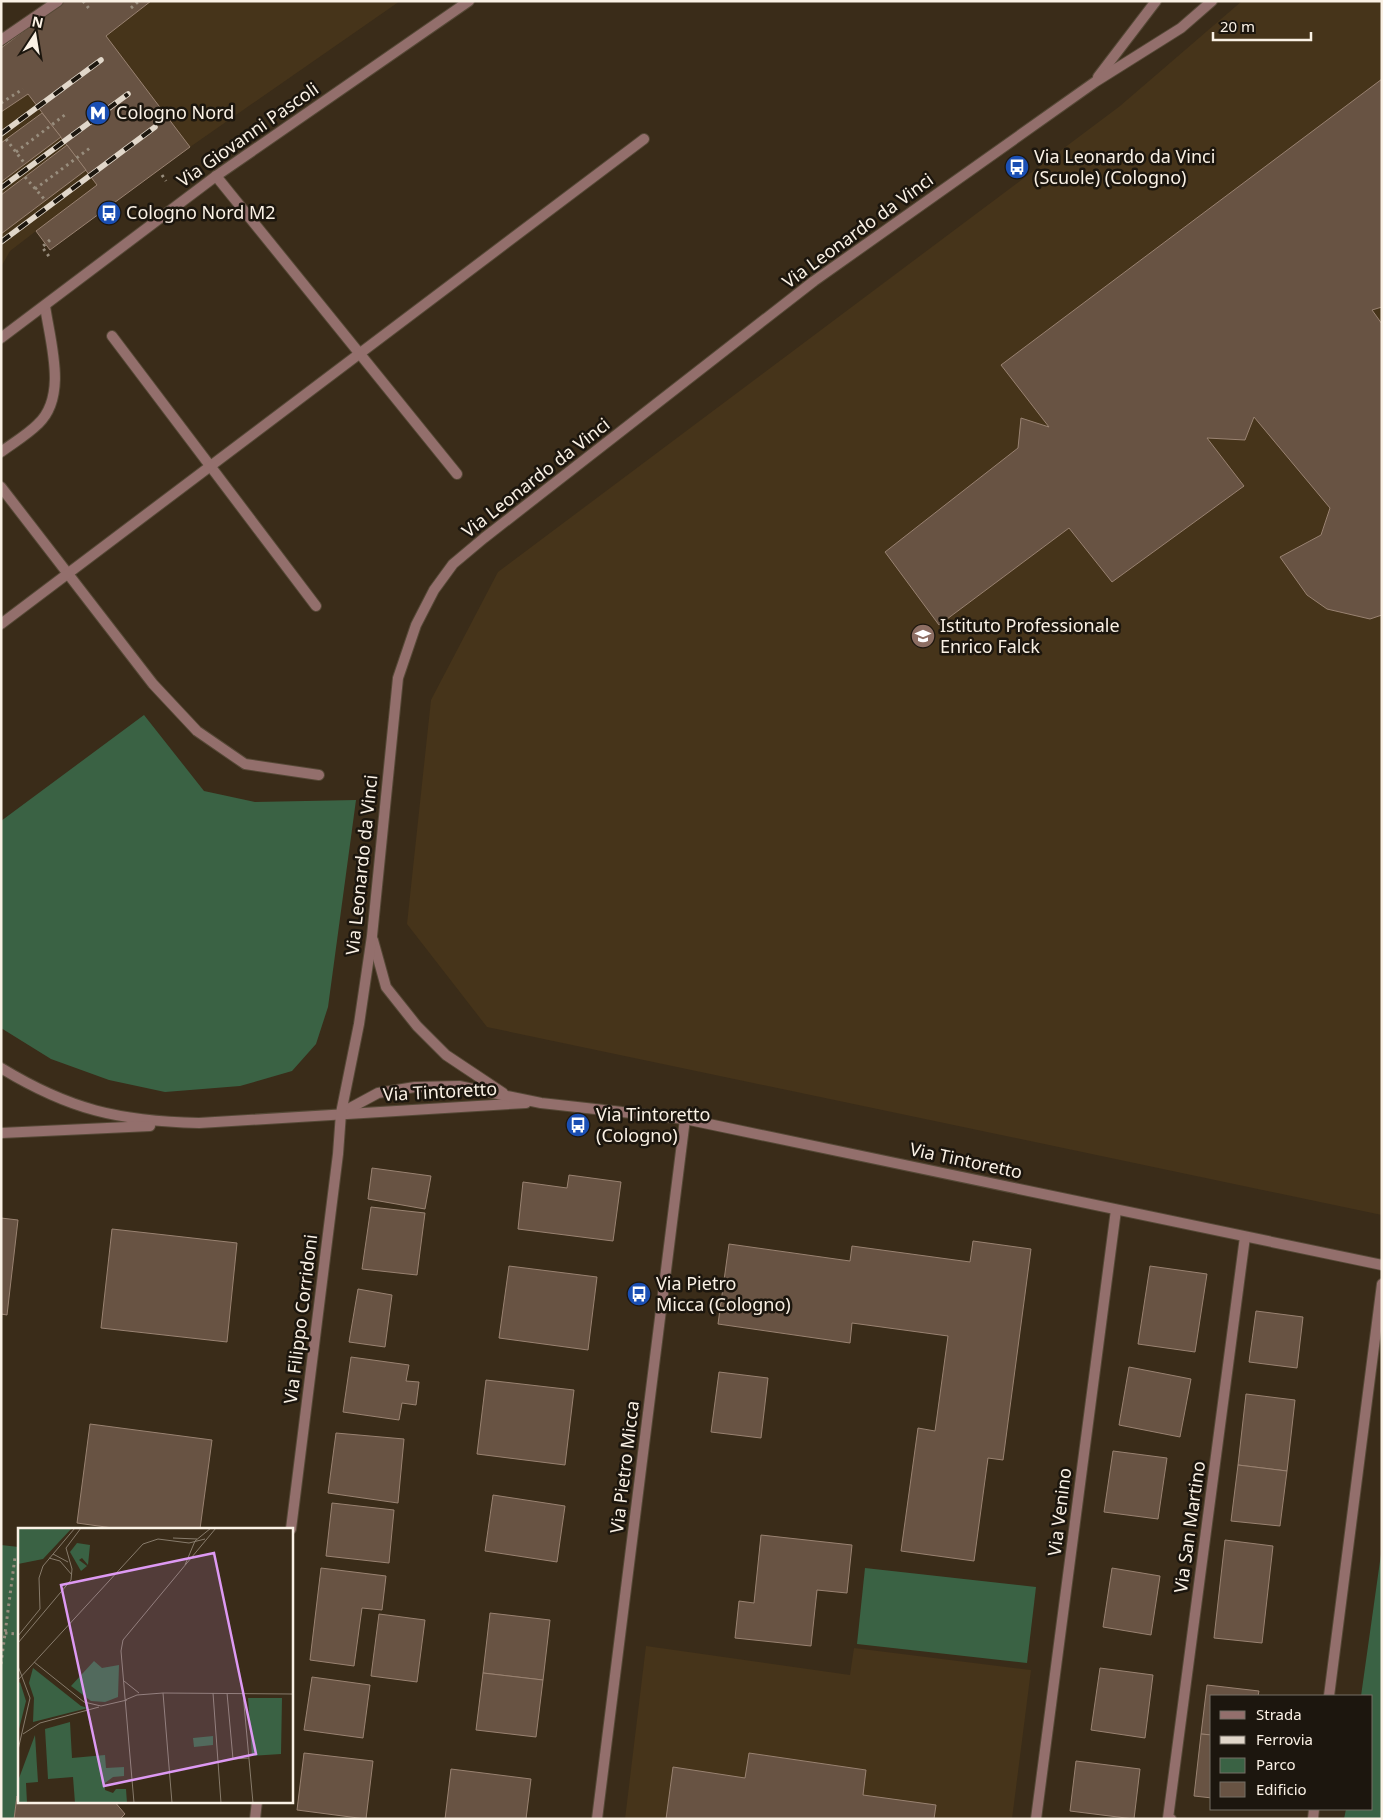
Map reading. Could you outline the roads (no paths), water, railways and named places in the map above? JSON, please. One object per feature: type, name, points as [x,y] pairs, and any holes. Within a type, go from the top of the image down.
[{"type":"street","points":[[1,40],[58,1]]},
{"type":"street","name":"Via Giovanni Pascoli","points":[[1,338],[216,176],[469,1]]},
{"type":"street","name":"Via Leonardo da Vinci","points":[[1095,82],[1156,1]]},
{"type":"street","name":"Via Leonardo da Vinci","points":[[340,1113],[360,1024],[372,936],[398,678],[416,625],[434,590],[453,564],[814,281],[1095,82],[1180,28],[1212,1]]},
{"type":"street","points":[[1,624],[359,352],[644,139]]},
{"type":"street","points":[[216,176],[457,474]]},
{"type":"street","points":[[1,452],[39,424],[49,410],[54,396],[53,362],[45,306]]},
{"type":"street","points":[[112,336],[316,606]]},
{"type":"street","points":[[1,487],[69,572],[153,684],[197,731],[245,764],[319,775]]},
{"type":"street","name":"Via Tintoretto","points":[[372,936],[386,987],[417,1026],[446,1055],[508,1096]]},
{"type":"street","name":"Via Tintoretto","points":[[1,1068],[64,1101],[98,1112],[156,1122],[199,1123]]},
{"type":"street","name":"Via Tintoretto","points":[[340,1113],[378,1093],[415,1087],[459,1086],[541,1103],[685,1119],[1382,1265]]},
{"type":"street","name":"Via Tintoretto","points":[[1,1133],[541,1103]]},
{"type":"street","name":"Via Filippo Corridoni","points":[[291,1528],[338,1154],[340,1113]]},
{"type":"street","name":"Via Pietro Micca","points":[[597,1819],[685,1119]]},
{"type":"street","name":"Via Venino","points":[[1036,1819],[1116,1210]]},
{"type":"street","name":"Via San Martino","points":[[1171,1819],[1168,1818],[1245,1237]]},
{"type":"street","points":[[1329,1695],[1382,1284]]},
{"type":"street","points":[[255,1819],[257,1802]]},
{"type":"railway","points":[[1,134],[101,60]]},
{"type":"railway","points":[[1,188],[128,94]]},
{"type":"railway","points":[[1,242],[155,127]]},
{"type":"place","name":"Cologno Nord","points":[[98,113]]},
{"type":"place","name":"Via Leonardo da Vinci (Scuole) (Cologno)","points":[[1017,167]]},
{"type":"place","name":"Cologno Nord M2","points":[[109,213]]},
{"type":"place","name":"Istituto Professionale Enrico Falck","points":[[923,636]]},
{"type":"place","name":"Via Tintoretto (Cologno)","points":[[578,1125]]},
{"type":"place","name":"Via Pietro Micca (Cologno)","points":[[639,1294]]}]
